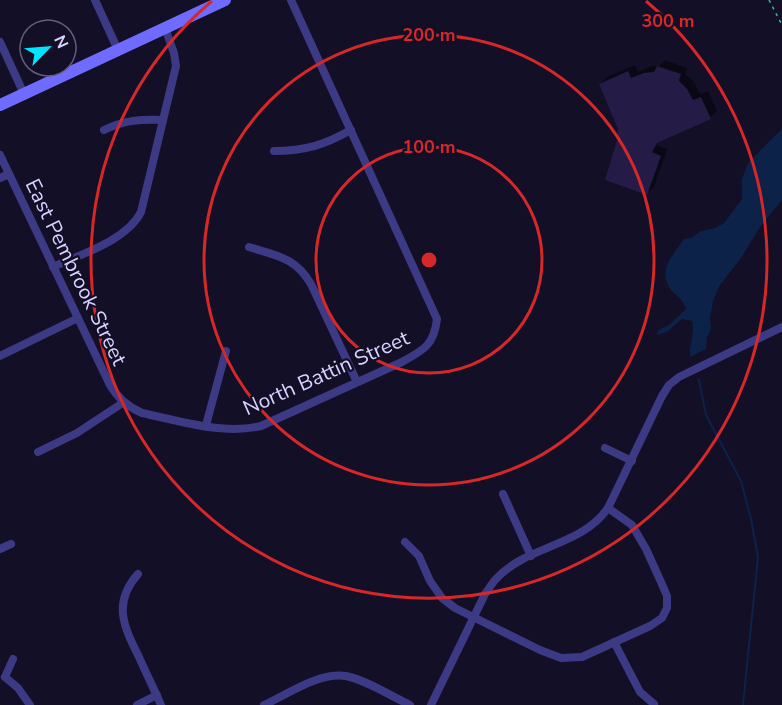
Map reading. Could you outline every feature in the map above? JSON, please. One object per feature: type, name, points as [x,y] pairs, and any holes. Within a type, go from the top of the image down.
[{"type":"main road","points":[[0,105],[165,28],[210,3],[225,0]]},
{"type":"street","points":[[94,0],[118,50]]},
{"type":"street","points":[[274,151],[294,151],[313,147],[351,130],[291,0]]},
{"type":"street","points":[[54,267],[117,237],[135,223],[141,212],[176,66],[165,28]]},
{"type":"street","points":[[0,42],[24,94]]},
{"type":"street","points":[[104,130],[124,122],[140,119],[163,120]]},
{"type":"street","name":"North Battin Street","points":[[124,402],[142,413],[244,430],[261,426],[402,362],[422,351],[432,341],[437,319],[351,130]]},
{"type":"street","name":"East Pembrook Street","points":[[0,155],[109,384],[124,402]]},
{"type":"street","points":[[0,178],[9,174]]},
{"type":"street","points":[[249,248],[286,259],[304,272],[357,382]]},
{"type":"street","points":[[0,356],[78,318]]},
{"type":"street","points":[[430,705],[485,594],[496,579],[516,563],[585,531],[600,519],[608,508],[669,385],[679,377],[782,327]]},
{"type":"street","points":[[207,425],[226,351]]},
{"type":"street","points":[[38,452],[77,433],[124,402]]},
{"type":"street","points":[[604,448],[632,461]]},
{"type":"street","points":[[503,494],[531,556]]},
{"type":"street","points":[[405,542],[419,556],[430,581],[442,598],[455,608],[561,658],[582,657],[650,626],[662,618],[667,608],[667,596],[646,549],[632,525],[608,508]]},
{"type":"street","points":[[0,549],[11,543]]},
{"type":"street","points":[[138,574],[127,586],[122,607],[123,622],[161,705]]},
{"type":"street","points":[[614,642],[640,692],[654,704]]},
{"type":"street","points":[[13,659],[2,677],[18,688],[30,705]]},
{"type":"street","points":[[264,705],[331,676],[347,676],[410,705]]},
{"type":"street","points":[[137,705],[157,695]]},
{"type":"path","points":[[769,0],[782,26]]},
{"type":"water","points":[[782,129],[782,200],[760,227],[741,258],[720,285],[713,301],[711,329],[707,337],[706,349],[690,357],[692,321],[682,319],[667,332],[657,335],[658,330],[669,325],[686,309],[669,287],[665,272],[667,265],[684,239],[724,223],[742,199],[742,179],[748,163]]},
{"type":"building","points":[[657,66],[681,74],[679,81],[693,100],[701,97],[711,119],[657,143],[652,152],[661,156],[647,195],[605,180],[618,129],[599,84],[628,71],[631,78],[654,72]]},
{"type":"waterway","points":[[699,380],[706,415],[741,481],[758,557],[743,705]]}]
